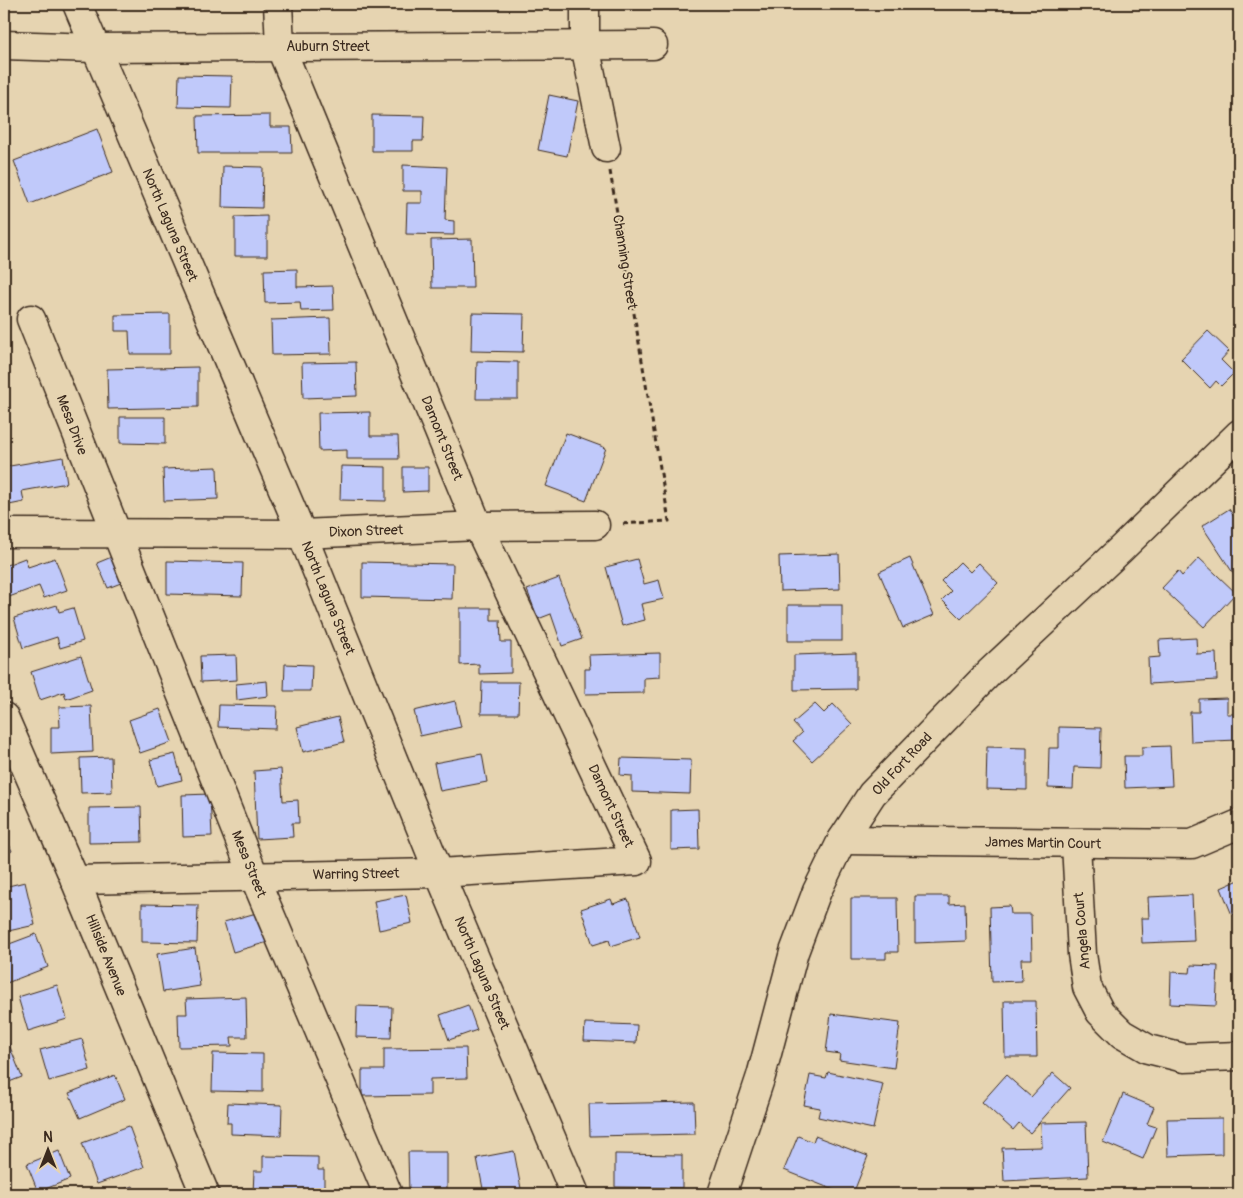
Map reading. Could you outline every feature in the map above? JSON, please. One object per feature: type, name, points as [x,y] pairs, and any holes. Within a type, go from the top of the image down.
[{"type":"street","name":"North Laguna Street","points":[[77,4],[94,48],[302,534],[439,873],[575,1194]]},
{"type":"street","name":"Damont Street","points":[[278,4],[280,46],[478,526],[637,861]]},
{"type":"street","points":[[585,4],[585,45],[606,148]]},
{"type":"street","name":"Auburn Street","points":[[4,45],[94,48],[653,44]]},
{"type":"street","name":"Mesa Drive","points":[[31,319],[114,532]]},
{"type":"street","name":"Old Fort Road","points":[[722,1194],[761,1076],[794,952],[817,891],[842,840],[872,794],[990,672],[1120,550],[1239,434]]},
{"type":"street","name":"Dixon Street","points":[[4,533],[302,534],[478,526],[595,525]]},
{"type":"street","name":"Mesa Street","points":[[114,532],[254,876],[388,1194]]},
{"type":"street","name":"Hillside Avenue","points":[[6,728],[75,880],[205,1194]]},
{"type":"street","name":"James Martin Court","points":[[842,840],[1192,844],[1239,824]]},
{"type":"street","name":"Angela Court","points":[[1076,844],[1082,954],[1087,987],[1100,1012],[1122,1034],[1148,1049],[1184,1058],[1239,1056]]},
{"type":"street","name":"Warring Street","points":[[75,880],[439,873],[637,861]]},
{"type":"path","name":"Channing Street","points":[[595,525],[668,521],[606,148]]},
{"type":"building","points":[[401,4],[401,6],[319,5]]},
{"type":"building","points":[[474,4],[542,4],[542,5],[474,8]]},
{"type":"building","points":[[179,75],[232,76],[231,108],[178,107]]},
{"type":"building","points":[[549,95],[578,101],[567,156],[538,150]]},
{"type":"building","points":[[270,115],[270,127],[291,127],[292,153],[198,153],[197,116]]},
{"type":"building","points":[[372,115],[424,116],[423,141],[413,141],[413,151],[372,151]]},
{"type":"building","points":[[97,129],[113,172],[30,204],[14,161]]},
{"type":"building","points":[[403,165],[447,167],[445,220],[454,221],[454,235],[406,234],[407,203],[422,203],[422,191],[403,191]]},
{"type":"building","points":[[223,166],[263,167],[262,208],[222,207]]},
{"type":"building","points":[[267,216],[267,256],[235,256],[235,217]]},
{"type":"building","points":[[472,239],[473,288],[432,288],[431,240]]},
{"type":"building","points":[[297,269],[297,287],[333,286],[334,310],[301,311],[300,302],[265,303],[264,270]]},
{"type":"building","points":[[472,313],[524,314],[523,352],[471,351]]},
{"type":"building","points":[[170,314],[170,354],[130,354],[129,331],[115,331],[115,315]]},
{"type":"building","points":[[330,318],[331,354],[272,355],[271,320]]},
{"type":"building","points":[[1208,331],[1229,351],[1221,360],[1234,373],[1221,386],[1216,381],[1210,388],[1181,359]]},
{"type":"building","points":[[477,361],[518,362],[518,399],[476,399]]},
{"type":"building","points":[[356,362],[357,396],[303,398],[302,363]]},
{"type":"building","points":[[198,367],[198,407],[108,409],[107,369]]},
{"type":"building","points":[[370,412],[370,436],[398,436],[399,459],[347,459],[347,450],[319,451],[318,413]]},
{"type":"building","points":[[120,417],[165,417],[165,444],[120,443]]},
{"type":"building","points":[[566,433],[606,448],[586,501],[546,486]]},
{"type":"building","points":[[63,457],[67,483],[22,491],[24,502],[4,506],[4,467]]},
{"type":"building","points":[[341,466],[386,467],[386,501],[340,500]]},
{"type":"building","points":[[217,467],[218,499],[164,501],[163,469]]},
{"type":"building","points":[[403,467],[428,467],[428,491],[403,492]]},
{"type":"building","points":[[1229,509],[1239,524],[1239,578],[1237,579],[1202,526]]},
{"type":"building","points":[[839,554],[840,589],[780,591],[779,556]]},
{"type":"building","points":[[114,556],[126,581],[108,588],[97,563]]},
{"type":"building","points":[[25,558],[28,567],[55,558],[67,590],[44,598],[39,586],[9,597],[4,583],[4,566]]},
{"type":"building","points":[[910,558],[934,615],[903,628],[879,572]]},
{"type":"building","points":[[1199,558],[1236,593],[1204,627],[1162,588],[1178,571],[1182,576]]},
{"type":"building","points":[[637,559],[644,584],[659,580],[664,599],[641,604],[645,620],[622,626],[606,567]]},
{"type":"building","points":[[167,561],[243,563],[242,596],[167,594]]},
{"type":"building","points":[[362,562],[453,564],[452,599],[362,597]]},
{"type":"building","points":[[960,562],[970,572],[979,563],[998,583],[961,619],[942,600],[951,591],[941,581]]},
{"type":"building","points":[[559,578],[582,639],[562,646],[551,614],[538,619],[527,590]]},
{"type":"building","points":[[57,605],[59,612],[73,608],[83,641],[60,648],[57,637],[23,648],[14,618]]},
{"type":"building","points":[[788,605],[842,605],[842,641],[788,641]]},
{"type":"building","points":[[460,608],[491,608],[491,620],[500,620],[501,642],[511,642],[511,673],[479,674],[479,664],[460,665]]},
{"type":"building","points":[[1196,638],[1197,654],[1216,653],[1217,680],[1149,684],[1148,658],[1160,657],[1159,640]]},
{"type":"building","points":[[660,653],[660,677],[644,678],[644,693],[585,694],[585,669],[590,669],[589,655]]},
{"type":"building","points":[[856,653],[856,689],[794,690],[794,655]]},
{"type":"building","points":[[236,655],[237,680],[201,682],[200,656]]},
{"type":"building","points":[[81,656],[92,690],[66,699],[64,692],[40,700],[31,672]]},
{"type":"building","points":[[285,664],[312,665],[311,691],[284,691]]},
{"type":"building","points":[[267,681],[268,696],[237,700],[236,684]]},
{"type":"building","points":[[482,682],[519,682],[518,714],[481,714]]},
{"type":"building","points":[[1227,698],[1227,714],[1236,714],[1237,740],[1191,742],[1190,712],[1199,712],[1199,699]]},
{"type":"building","points":[[455,701],[461,727],[420,736],[414,711]]},
{"type":"building","points":[[815,704],[824,713],[833,704],[852,724],[812,761],[793,741],[802,733],[793,723]]},
{"type":"building","points":[[219,705],[277,706],[276,729],[218,727]]},
{"type":"building","points":[[91,706],[93,752],[51,754],[51,727],[60,727],[59,707]]},
{"type":"building","points":[[160,709],[172,742],[140,753],[129,720]]},
{"type":"building","points":[[338,717],[344,742],[303,752],[297,727]]},
{"type":"building","points":[[1059,727],[1101,728],[1100,768],[1074,767],[1073,789],[1048,788],[1049,748],[1059,748]]},
{"type":"building","points":[[1170,746],[1172,786],[1125,788],[1124,756],[1142,756],[1142,747]]},
{"type":"building","points":[[987,747],[1027,748],[1027,790],[986,789]]},
{"type":"building","points":[[175,754],[182,780],[157,786],[150,760]]},
{"type":"building","points":[[482,754],[487,782],[440,791],[434,763]]},
{"type":"building","points":[[111,757],[112,792],[81,793],[80,758]]},
{"type":"building","points":[[621,758],[691,760],[690,794],[632,792],[632,776],[620,775]]},
{"type":"building","points":[[281,769],[283,801],[298,800],[299,823],[292,823],[293,837],[257,839],[254,771]]},
{"type":"building","points":[[210,794],[212,836],[183,837],[182,795]]},
{"type":"building","points":[[141,807],[142,842],[89,843],[89,808]]},
{"type":"building","points":[[698,809],[699,849],[671,850],[671,810]]},
{"type":"building","points":[[4,833],[12,851],[4,855]]},
{"type":"building","points":[[1239,880],[1239,912],[1232,915],[1221,888]]},
{"type":"building","points":[[25,882],[35,925],[4,932],[4,887]]},
{"type":"building","points":[[406,895],[412,923],[379,930],[374,901]]},
{"type":"building","points":[[1192,895],[1194,941],[1142,943],[1141,918],[1149,918],[1148,897]]},
{"type":"building","points":[[915,896],[949,896],[949,904],[965,903],[966,941],[915,943]]},
{"type":"building","points":[[851,898],[897,898],[898,952],[886,952],[886,959],[851,959]]},
{"type":"building","points":[[611,899],[613,904],[628,899],[640,937],[611,946],[609,940],[593,945],[581,909]]},
{"type":"building","points":[[142,904],[198,905],[197,943],[142,942]]},
{"type":"building","points":[[1010,906],[1011,914],[1031,914],[1032,959],[1021,959],[1022,981],[992,982],[990,907]]},
{"type":"building","points":[[260,912],[268,942],[233,952],[224,922]]},
{"type":"building","points":[[36,934],[48,967],[4,984],[4,946]]},
{"type":"building","points":[[195,948],[200,986],[163,992],[157,954]]},
{"type":"building","points":[[1191,965],[1218,966],[1216,1006],[1170,1004],[1171,972],[1190,973]]},
{"type":"building","points":[[57,985],[67,1019],[28,1031],[18,997]]},
{"type":"building","points":[[246,997],[247,1037],[231,1037],[232,1046],[179,1047],[178,1014],[187,1014],[186,999]]},
{"type":"building","points":[[1004,1001],[1036,1001],[1037,1057],[1005,1057]]},
{"type":"building","points":[[468,1005],[477,1030],[449,1040],[440,1015]]},
{"type":"building","points":[[357,1006],[392,1007],[391,1038],[356,1037]]},
{"type":"building","points":[[831,1014],[900,1023],[894,1068],[839,1060],[840,1054],[826,1052]]},
{"type":"building","points":[[585,1023],[637,1025],[636,1043],[584,1041]]},
{"type":"building","points":[[6,1037],[22,1077],[4,1084],[4,1038]]},
{"type":"building","points":[[82,1039],[90,1070],[49,1081],[40,1050]]},
{"type":"building","points":[[466,1048],[467,1078],[430,1079],[430,1095],[362,1096],[362,1070],[384,1070],[384,1049]]},
{"type":"building","points":[[213,1053],[263,1054],[263,1092],[212,1091]]},
{"type":"building","points":[[828,1072],[883,1084],[873,1129],[818,1117],[820,1108],[804,1105],[810,1075],[826,1078]]},
{"type":"building","points":[[1053,1073],[1070,1088],[1030,1133],[1019,1123],[1013,1130],[982,1102],[1006,1075],[1031,1097]]},
{"type":"building","points":[[115,1075],[125,1099],[80,1118],[69,1093]]},
{"type":"building","points":[[1123,1094],[1154,1107],[1147,1124],[1156,1127],[1143,1159],[1103,1142]]},
{"type":"building","points":[[694,1102],[695,1134],[590,1136],[589,1104]]},
{"type":"building","points":[[228,1103],[282,1105],[281,1136],[231,1134],[231,1123],[227,1123]]},
{"type":"building","points":[[1222,1118],[1222,1154],[1168,1156],[1167,1119]]},
{"type":"building","points":[[1086,1122],[1088,1177],[1004,1181],[1002,1148],[1042,1147],[1041,1123]]},
{"type":"building","points":[[129,1126],[144,1167],[97,1184],[82,1143]]},
{"type":"building","points":[[798,1136],[813,1142],[815,1136],[868,1156],[853,1194],[844,1194],[784,1170]]},
{"type":"building","points":[[59,1151],[70,1179],[38,1192],[27,1164]]},
{"type":"building","points":[[514,1151],[522,1194],[484,1194],[477,1158]]},
{"type":"building","points":[[408,1152],[447,1152],[447,1194],[409,1194]]},
{"type":"building","points":[[615,1154],[682,1155],[682,1188],[615,1187]]},
{"type":"building","points":[[263,1156],[318,1157],[318,1170],[324,1170],[324,1194],[253,1194],[254,1171],[263,1171]]},
{"type":"building","points":[[133,1186],[136,1194],[113,1194],[113,1193]]},
{"type":"building","points":[[158,1189],[160,1194],[145,1194]]}]
